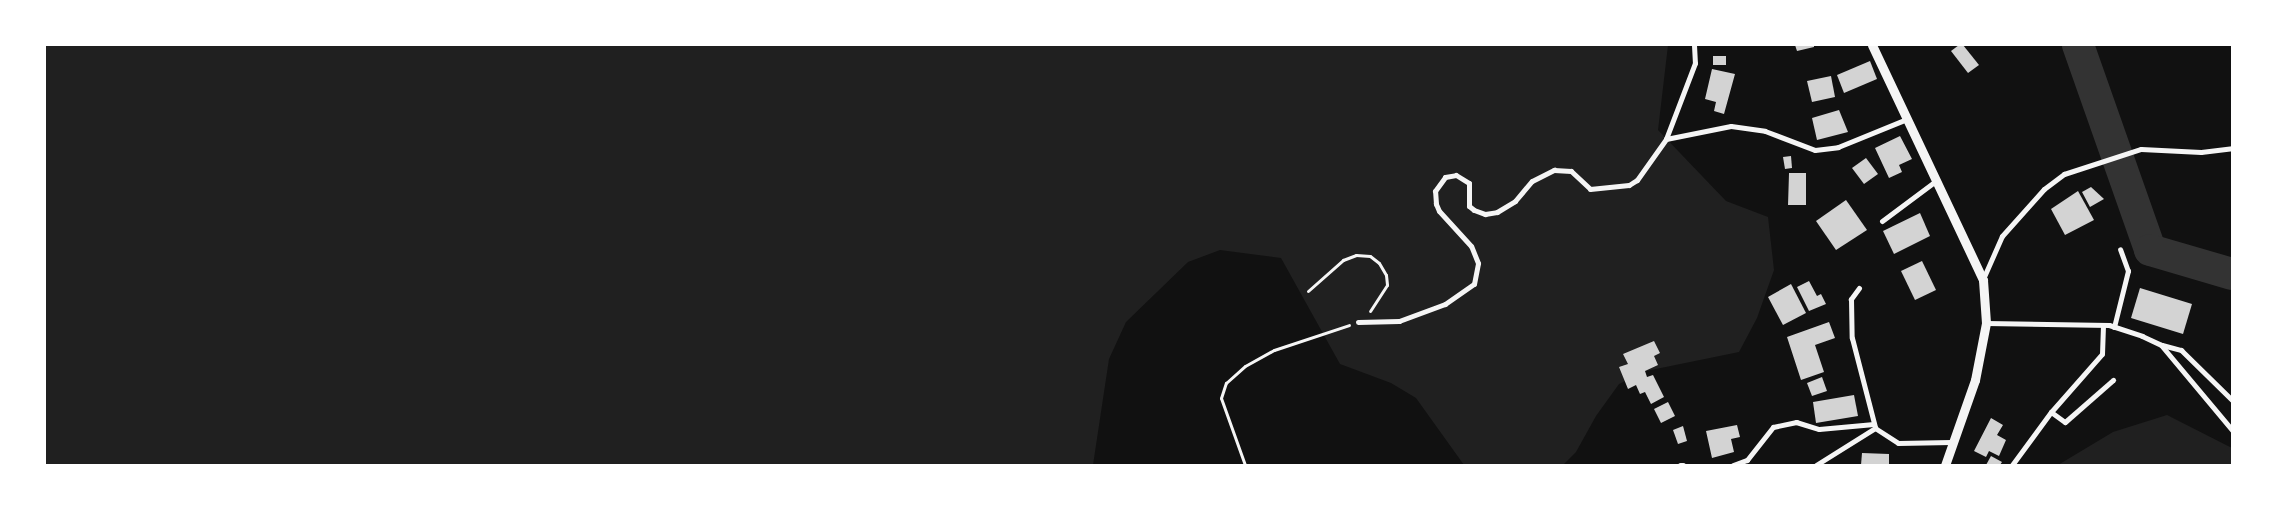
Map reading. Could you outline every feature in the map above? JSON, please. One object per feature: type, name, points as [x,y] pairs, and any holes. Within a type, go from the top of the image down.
[{"type":"street","points":[[1358,322],[1399,321],[1445,304],[1474,284],[1478,263],[1471,246],[1438,211],[1436,204],[1435,191],[1446,177],[1456,175],[1469,182],[1469,206],[1485,214],[1496,212],[1516,201],[1532,181],[1554,170],[1571,171],[1590,189],[1629,185],[1637,180],[1666,139],[1694,63],[1694,45]]},
{"type":"street","points":[[1872,45],[1983,280],[1986,323],[1975,380],[1951,442],[1945,465]]},
{"type":"street","points":[[1666,139],[1731,126],[1765,131],[1815,150],[1838,147],[1907,119]]},
{"type":"street","points":[[1983,280],[2002,236],[2044,189],[2064,174],[2127,151],[2141,148],[2201,152],[2232,148]]},
{"type":"street","points":[[1882,220],[1937,180]]},
{"type":"street","points":[[2114,327],[2128,271],[2120,249]]},
{"type":"street","points":[[1859,288],[1851,299],[1852,338],[1874,426]]},
{"type":"street","points":[[1986,323],[2103,325],[2114,327],[2161,345],[2181,350],[2232,400]]},
{"type":"street","points":[[2012,465],[2051,412],[2102,354],[2103,325]]},
{"type":"street","points":[[2161,345],[2232,430]]},
{"type":"street","points":[[2051,412],[2065,422],[2113,380]]},
{"type":"street","points":[[1733,465],[1747,460],[1773,427],[1796,422],[1819,429],[1874,426],[1898,443],[1951,442]]},
{"type":"street","points":[[1816,465],[1874,426]]},
{"type":"path","points":[[1244,465],[1222,398],[1226,383],[1244,366],[1274,350],[1358,322],[1382,297],[1387,286],[1382,269],[1370,256],[1356,255],[1343,260],[1308,291]]},
{"type":"shaded area","points":[[45,45],[1668,45],[1658,130],[1726,201],[1768,217],[1774,270],[1757,318],[1739,352],[1646,371],[1619,384],[1596,416],[1576,452],[1563,465],[1464,465],[1416,398],[1391,383],[1340,364],[1281,258],[1220,250],[1188,262],[1126,322],[1109,359],[1093,465],[45,465]]},
{"type":"shaded area","points":[[2167,415],[2232,448],[2232,465],[2058,465],[2113,432]]},
{"type":"building","points":[[1795,45],[1814,45],[1814,47],[1797,51]]},
{"type":"building","points":[[1959,45],[1963,45],[1979,65],[1968,73],[1951,51]]},
{"type":"building","points":[[1713,56],[1726,56],[1726,65],[1713,65]]},
{"type":"building","points":[[1870,61],[1877,79],[1844,93],[1837,75]]},
{"type":"building","points":[[1712,69],[1735,74],[1724,114],[1714,111],[1716,102],[1705,99]]},
{"type":"building","points":[[1831,76],[1835,97],[1812,102],[1807,81]]},
{"type":"building","points":[[1839,110],[1848,132],[1817,140],[1812,118]]},
{"type":"building","points":[[1900,136],[1912,159],[1899,165],[1902,172],[1889,178],[1875,148]]},
{"type":"building","points":[[1791,156],[1792,168],[1785,169],[1783,157]]},
{"type":"building","points":[[1866,158],[1878,174],[1864,184],[1852,168]]},
{"type":"building","points":[[1789,173],[1806,173],[1806,205],[1788,205]]},
{"type":"building","points":[[2091,187],[2104,199],[2090,207],[2082,192]]},
{"type":"building","points":[[2078,191],[2094,220],[2065,235],[2051,209]]},
{"type":"building","points":[[1846,200],[1867,230],[1836,250],[1816,221]]},
{"type":"building","points":[[1920,213],[1930,236],[1894,254],[1883,231]]},
{"type":"building","points":[[1922,261],[1936,290],[1915,300],[1901,271]]},
{"type":"building","points":[[1809,281],[1817,296],[1821,294],[1826,304],[1809,311],[1797,287]]},
{"type":"building","points":[[1791,284],[1806,313],[1783,325],[1768,297]]},
{"type":"building","points":[[2140,288],[2192,304],[2183,334],[2131,318]]},
{"type":"building","points":[[1829,322],[1835,338],[1815,345],[1824,372],[1801,380],[1787,337]]},
{"type":"building","points":[[1654,341],[1660,353],[1654,356],[1658,365],[1645,371],[1647,377],[1653,375],[1664,397],[1651,404],[1645,392],[1640,394],[1636,385],[1628,389],[1619,367],[1628,364],[1623,354]]},
{"type":"building","points":[[1822,377],[1827,391],[1812,396],[1807,383]]},
{"type":"building","points":[[1854,395],[1858,416],[1816,423],[1813,402]]},
{"type":"building","points":[[1668,402],[1675,416],[1661,423],[1654,409]]},
{"type":"building","points":[[1991,418],[2003,425],[1997,435],[2006,440],[1999,456],[1989,451],[1986,457],[1974,451]]},
{"type":"building","points":[[1737,425],[1740,437],[1731,439],[1734,452],[1712,458],[1706,431]]},
{"type":"building","points":[[1683,426],[1687,441],[1678,444],[1673,430]]},
{"type":"building","points":[[1862,453],[1889,454],[1889,465],[1861,465]]},
{"type":"building","points":[[1991,456],[2002,462],[2000,465],[1986,465]]},
{"type":"waterway","points":[[2078,45],[2150,250],[2232,274]]}]
